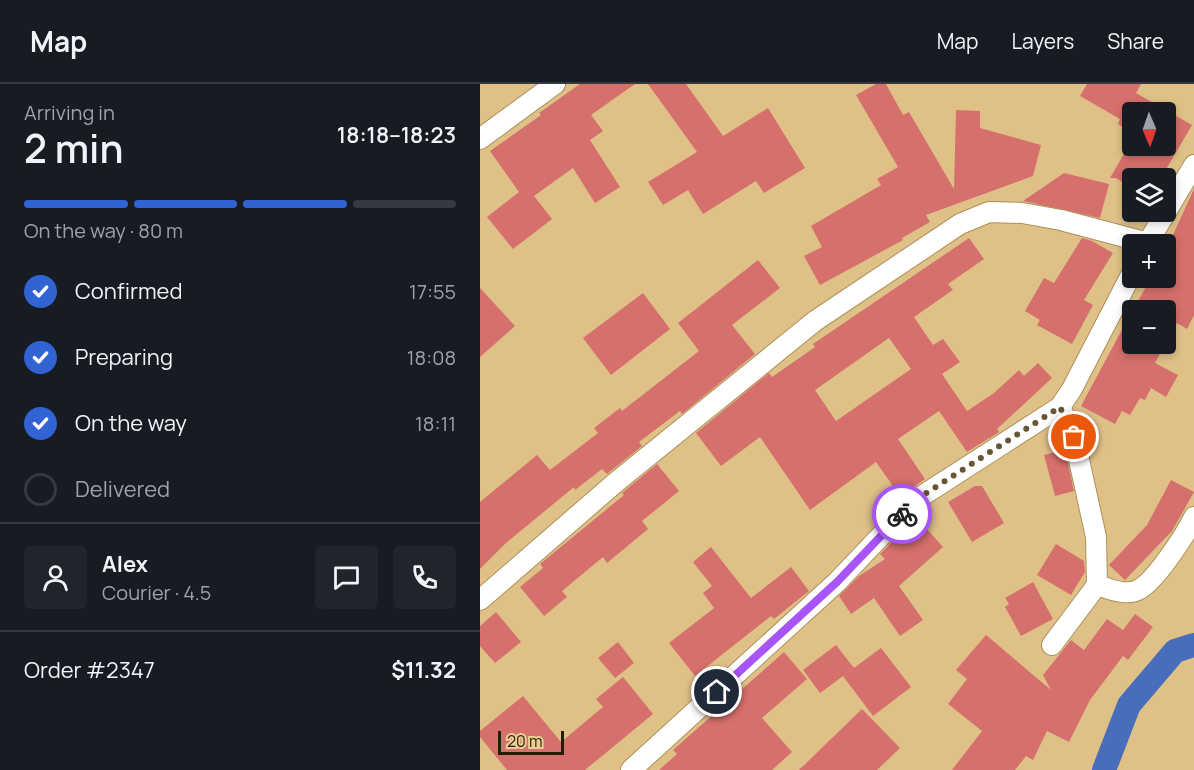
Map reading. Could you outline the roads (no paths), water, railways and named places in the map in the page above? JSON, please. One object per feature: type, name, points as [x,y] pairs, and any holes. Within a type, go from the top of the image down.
[{"type":"street","points":[[480,139],[555,84]]},
{"type":"street","points":[[1154,234],[1194,165]]},
{"type":"street","points":[[480,600],[615,483],[815,321],[960,224],[989,212],[1022,213],[1060,220],[1122,237]]},
{"type":"street","points":[[631,770],[837,582],[914,501],[1060,407],[1072,389],[1124,288]]},
{"type":"street","points":[[1052,645],[1097,585],[1096,537],[1074,437],[1060,407]]},
{"type":"street","points":[[1097,585],[1123,592],[1137,590],[1148,583],[1185,535],[1194,517]]},
{"type":"waterway","points":[[1104,770],[1129,705],[1175,651],[1194,645]]}]
